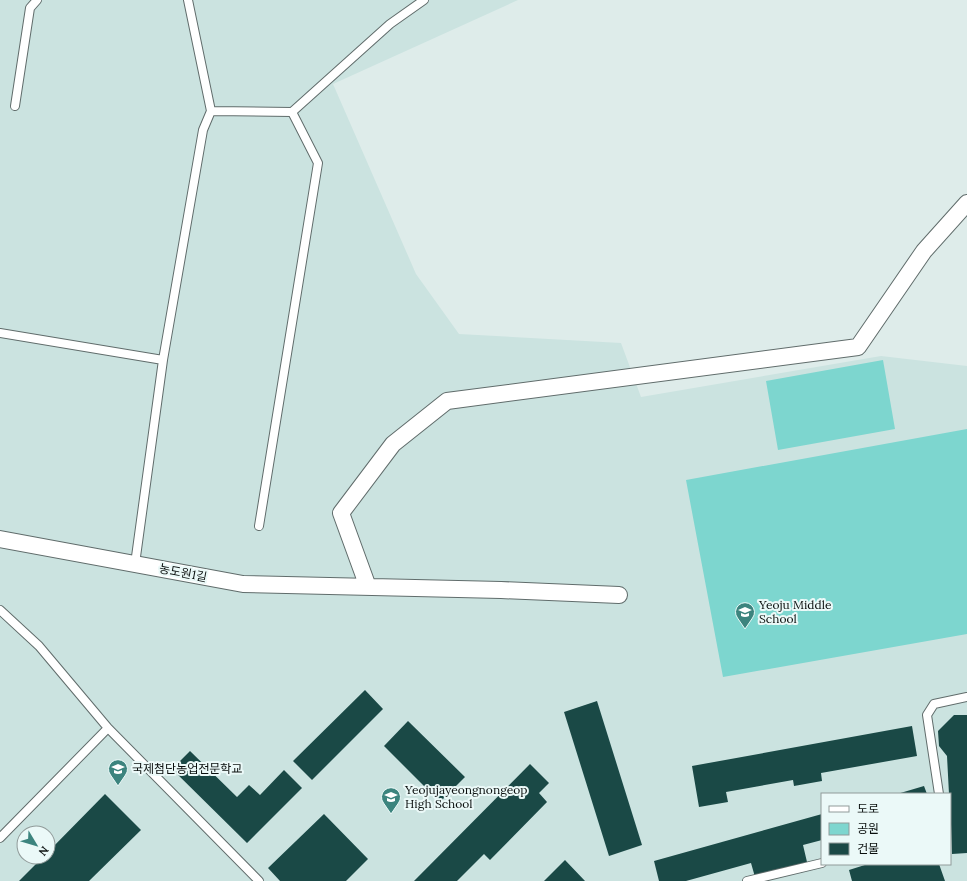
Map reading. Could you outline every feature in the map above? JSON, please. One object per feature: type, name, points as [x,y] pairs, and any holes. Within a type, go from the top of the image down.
[{"type":"street","points":[[368,587],[340,513],[393,444],[447,401],[858,347],[924,251],[967,203]]},
{"type":"street","name":"농도원1길","points":[[0,539],[243,584],[501,590],[619,596]]},
{"type":"lane","points":[[15,106],[30,8],[37,0]]},
{"type":"lane","points":[[135,564],[163,360],[203,130],[211,110],[188,0]]},
{"type":"lane","points":[[211,110],[292,112],[390,24],[422,1]]},
{"type":"lane","points":[[259,526],[318,163],[292,112]]},
{"type":"lane","points":[[0,333],[163,360]]},
{"type":"lane","points":[[0,610],[38,646],[108,728],[258,881]]},
{"type":"lane","points":[[939,793],[927,714],[934,704],[967,697]]},
{"type":"lane","points":[[0,838],[108,728]]},
{"type":"lane","points":[[747,881],[821,863]]},
{"type":"shaded area","points":[[0,0],[518,0],[333,84],[416,274],[459,334],[621,343],[641,397],[881,356],[967,366],[967,881],[0,881]]},
{"type":"green space","points":[[883,360],[895,429],[778,450],[766,381]]},
{"type":"green space","points":[[967,429],[967,634],[723,677],[686,480]]},
{"type":"building","points":[[365,690],[383,709],[312,780],[293,761]]},
{"type":"building","points":[[597,701],[642,845],[609,856],[564,712]]},
{"type":"building","points":[[954,715],[967,715],[967,853],[952,854],[951,793],[949,793],[947,756],[939,746],[938,731]]},
{"type":"building","points":[[408,721],[465,777],[440,802],[384,746]]},
{"type":"building","points":[[912,726],[917,756],[821,773],[822,781],[794,786],[793,780],[726,792],[728,802],[699,807],[692,766]]},
{"type":"building","points":[[190,751],[237,797],[249,785],[260,795],[284,770],[302,788],[247,843],[172,769]]},
{"type":"building","points":[[530,764],[549,783],[539,793],[547,802],[490,860],[484,854],[457,881],[414,881]]},
{"type":"building","points":[[924,786],[927,793],[900,793]]},
{"type":"building","points":[[105,794],[141,830],[89,881],[19,881],[35,865],[56,865],[56,844]]},
{"type":"building","points":[[324,814],[368,859],[346,881],[280,881],[268,868]]},
{"type":"building","points":[[821,814],[821,840],[803,845],[807,862],[755,877],[751,863],[686,881],[659,881],[654,861]]},
{"type":"building","points":[[565,860],[585,881],[544,881]]},
{"type":"building","points":[[865,865],[939,865],[945,881],[852,881],[849,870]]},
{"type":"place","name":"Yeoju Middle School","points":[[745,629]]},
{"type":"place","name":"국제첨단농업전문학교","points":[[118,786]]},
{"type":"place","name":"Yeojujayeongnongeop High School","points":[[391,814]]}]
